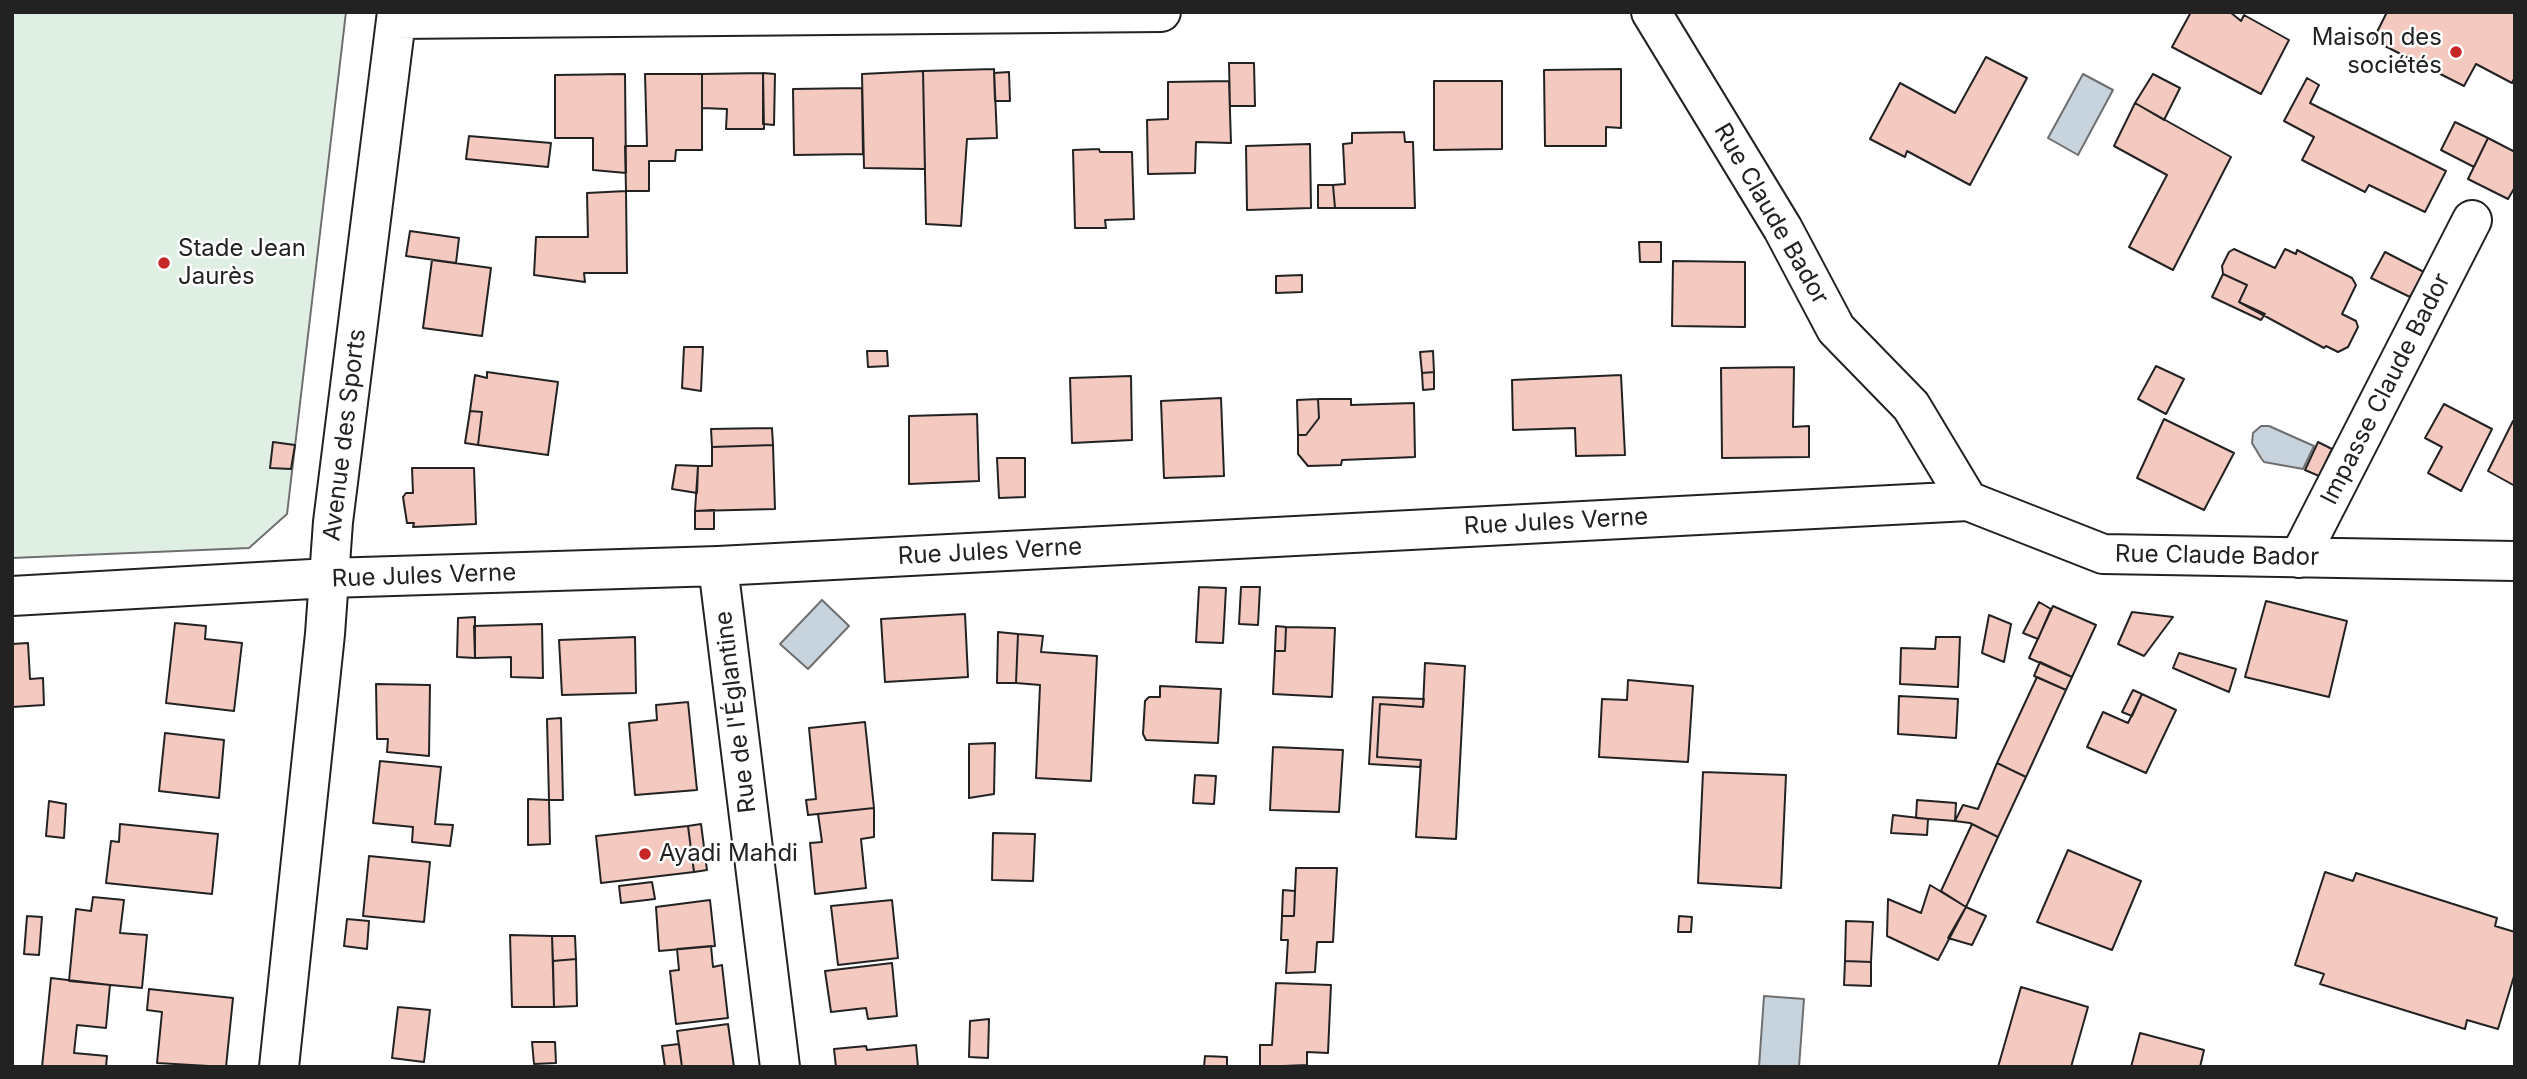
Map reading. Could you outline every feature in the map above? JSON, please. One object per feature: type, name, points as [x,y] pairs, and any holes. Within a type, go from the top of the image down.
[{"type":"street","points":[[397,15],[1161,12]]},
{"type":"street","name":"Rue Claude Bador","points":[[1651,12],[1783,229],[1836,329],[1911,406],[1968,501],[2103,554],[2515,561]]},
{"type":"street","name":"Avenue des Sports","points":[[279,1067],[333,522],[397,15]]},
{"type":"street","name":"Impasse Claude Bador","points":[[2299,558],[2472,219]]},
{"type":"street","name":"Rue Jules Verne","points":[[12,596],[329,578],[718,566],[1968,501]]},
{"type":"street","name":"Rue de l'Églantine","points":[[718,566],[780,1067]]},
{"type":"green space","name":"Stade Jean Jaurès","points":[[12,12],[346,12],[287,514],[249,548],[12,558]]},
{"type":"shaded area","points":[[2083,74],[2113,90],[2078,155],[2048,138]]},
{"type":"shaded area","points":[[2261,426],[2269,426],[2314,446],[2303,469],[2264,462],[2252,443],[2253,433]]},
{"type":"shaded area","points":[[822,600],[849,626],[808,669],[780,644]]},
{"type":"shaded area","points":[[1764,996],[1804,999],[1799,1067],[1759,1067]]},
{"type":"building","points":[[2191,12],[2230,12],[2241,21],[2244,15],[2289,40],[2261,94],[2172,47]]},
{"type":"building","name":"Maison des sociétés","points":[[2387,12],[2515,12],[2515,77],[2512,83],[2476,64],[2464,86],[2373,40]]},
{"type":"building","points":[[1986,57],[2027,78],[1970,185],[1907,151],[1905,157],[1870,139],[1900,83],[1955,113]]},
{"type":"building","points":[[1229,63],[1254,63],[1255,106],[1230,106]]},
{"type":"building","points":[[994,69],[997,138],[967,139],[961,226],[926,224],[923,71]]},
{"type":"building","points":[[1621,69],[1621,128],[1606,127],[1606,146],[1545,146],[1544,70]]},
{"type":"building","points":[[923,71],[925,169],[864,168],[862,74]]},
{"type":"building","points":[[1009,72],[1010,101],[995,101],[994,73]]},
{"type":"building","points":[[763,73],[775,74],[774,125],[763,124]]},
{"type":"building","points":[[763,73],[764,129],[726,129],[727,109],[702,108],[702,74]]},
{"type":"building","points":[[625,74],[626,173],[593,170],[593,138],[555,138],[555,75]]},
{"type":"building","points":[[645,74],[702,74],[702,150],[676,150],[675,161],[649,161],[649,191],[626,191],[625,146],[647,146]]},
{"type":"building","points":[[2153,74],[2180,88],[2164,120],[2135,103]]},
{"type":"building","points":[[2307,78],[2319,85],[2310,103],[2446,171],[2425,212],[2369,185],[2365,192],[2302,160],[2314,137],[2284,121]]},
{"type":"building","points":[[1229,81],[1231,143],[1196,142],[1195,173],[1148,174],[1147,120],[1168,119],[1168,82]]},
{"type":"building","points":[[1434,81],[1502,81],[1502,149],[1434,150]]},
{"type":"building","points":[[862,88],[863,154],[794,155],[793,89]]},
{"type":"building","points":[[2135,103],[2231,157],[2173,270],[2129,247],[2167,175],[2114,146]]},
{"type":"building","points":[[2455,122],[2488,138],[2474,167],[2441,150]]},
{"type":"building","points":[[1404,132],[1405,142],[1413,142],[1415,208],[1335,208],[1333,185],[1345,184],[1343,144],[1352,143],[1352,133]]},
{"type":"building","points":[[469,136],[551,143],[548,167],[466,159]]},
{"type":"building","points":[[2488,138],[2515,152],[2515,187],[2508,199],[2468,179]]},
{"type":"building","points":[[1310,144],[1311,208],[1247,210],[1246,146]]},
{"type":"building","points":[[1099,149],[1100,152],[1132,152],[1134,219],[1105,220],[1106,228],[1075,228],[1073,150]]},
{"type":"building","points":[[1318,185],[1333,185],[1335,208],[1318,208]]},
{"type":"building","points":[[626,191],[627,273],[584,273],[585,282],[534,275],[536,237],[588,237],[587,193]]},
{"type":"building","points":[[410,231],[459,238],[456,263],[406,256]]},
{"type":"building","points":[[1639,242],[1661,242],[1661,262],[1640,262]]},
{"type":"building","points":[[2234,249],[2275,268],[2285,249],[2296,254],[2297,250],[2352,278],[2356,285],[2342,314],[2356,321],[2358,327],[2348,347],[2338,352],[2326,346],[2324,348],[2239,302],[2247,285],[2223,274],[2222,266],[2229,252]]},
{"type":"building","points":[[2385,252],[2424,272],[2410,297],[2371,278]]},
{"type":"building","points":[[432,260],[491,268],[482,336],[423,328]]},
{"type":"building","points":[[1673,261],[1745,262],[1745,327],[1672,326]]},
{"type":"building","points":[[2223,274],[2247,285],[2239,302],[2265,314],[2261,320],[2212,297]]},
{"type":"building","points":[[1302,275],[1302,292],[1276,293],[1276,276]]},
{"type":"building","points":[[684,347],[703,347],[701,391],[682,388]]},
{"type":"building","points":[[867,351],[887,351],[888,366],[868,367]]},
{"type":"building","points":[[1433,351],[1434,372],[1422,373],[1420,352]]},
{"type":"building","points":[[2156,366],[2184,379],[2166,414],[2138,399]]},
{"type":"building","points":[[1794,367],[1793,427],[1809,426],[1809,457],[1722,458],[1721,368]]},
{"type":"building","points":[[487,372],[558,382],[548,455],[478,445],[482,412],[470,411],[475,375],[487,378]]},
{"type":"building","points":[[1434,372],[1434,389],[1423,390],[1422,373]]},
{"type":"building","points":[[1621,375],[1625,455],[1576,456],[1575,428],[1513,430],[1512,380]]},
{"type":"building","points":[[1131,376],[1132,440],[1072,443],[1070,378]]},
{"type":"building","points":[[1221,398],[1224,476],[1164,478],[1161,401]]},
{"type":"building","points":[[1318,399],[1351,399],[1351,405],[1414,403],[1415,457],[1342,460],[1341,465],[1308,466],[1298,454],[1298,435],[1306,435],[1319,418]]},
{"type":"building","points":[[1318,399],[1319,418],[1306,435],[1298,435],[1297,400]]},
{"type":"building","points":[[2444,404],[2492,429],[2461,491],[2428,473],[2442,447],[2425,438]]},
{"type":"building","points":[[470,411],[482,412],[478,445],[465,443]]},
{"type":"building","points":[[977,414],[979,481],[909,484],[909,416]]},
{"type":"building","points":[[2164,419],[2234,453],[2204,510],[2137,478]]},
{"type":"building","points":[[2513,421],[2515,423],[2515,486],[2488,471]]},
{"type":"building","points":[[772,428],[773,445],[712,447],[711,429]]},
{"type":"building","points":[[273,442],[295,445],[291,469],[270,468]]},
{"type":"building","points":[[2318,442],[2332,449],[2319,476],[2305,470]]},
{"type":"building","points":[[773,445],[775,509],[695,511],[698,466],[712,466],[712,447]]},
{"type":"building","points":[[997,458],[1025,458],[1025,497],[999,498]]},
{"type":"building","points":[[676,465],[698,466],[697,493],[672,489]]},
{"type":"building","points":[[412,468],[474,468],[476,524],[413,527],[414,523],[407,523],[403,497],[406,493],[413,493]]},
{"type":"building","points":[[714,510],[714,529],[695,529],[695,511]]},
{"type":"building","points":[[1199,587],[1226,588],[1223,643],[1196,642]]},
{"type":"building","points":[[1241,587],[1260,587],[1258,625],[1239,624]]},
{"type":"building","points":[[2266,601],[2347,621],[2329,697],[2245,677]]},
{"type":"building","points":[[2039,602],[2051,609],[2038,639],[2023,633]]},
{"type":"building","points":[[2053,606],[2096,625],[2072,677],[2029,658]]},
{"type":"building","points":[[2132,612],[2173,617],[2144,656],[2118,644]]},
{"type":"building","points":[[965,614],[968,677],[885,682],[881,619]]},
{"type":"building","points":[[1989,615],[2011,624],[2004,662],[1982,653]]},
{"type":"building","points":[[475,617],[475,658],[457,657],[458,618]]},
{"type":"building","points":[[175,623],[206,626],[205,639],[242,643],[234,711],[166,703]]},
{"type":"building","points":[[542,624],[543,678],[511,677],[511,657],[475,658],[474,626]]},
{"type":"building","points":[[1276,626],[1286,627],[1285,651],[1275,651]]},
{"type":"building","points":[[1286,627],[1335,628],[1332,697],[1273,694],[1275,651],[1285,651]]},
{"type":"building","points":[[998,632],[1018,634],[1016,683],[997,683]]},
{"type":"building","points":[[1018,634],[1043,636],[1041,652],[1097,656],[1091,781],[1036,778],[1040,685],[1016,683]]},
{"type":"building","points":[[635,637],[636,693],[562,695],[559,640]]},
{"type":"building","points":[[1936,637],[1960,637],[1958,687],[1900,684],[1901,648],[1935,649]]},
{"type":"building","points":[[28,643],[30,679],[43,678],[44,705],[12,707],[12,644]]},
{"type":"building","points":[[2179,653],[2236,669],[2229,692],[2173,668]]},
{"type":"building","points":[[2040,662],[2072,677],[2066,690],[2034,676]]},
{"type":"building","points":[[1425,663],[1465,666],[1456,839],[1416,837],[1421,760],[1377,757],[1380,704],[1423,707]]},
{"type":"building","points":[[2037,677],[2066,690],[2026,777],[1997,763]]},
{"type":"building","points":[[1628,680],[1693,686],[1688,762],[1599,757],[1602,699],[1627,700]]},
{"type":"building","points":[[376,684],[430,685],[429,756],[387,752],[388,739],[377,739]]},
{"type":"building","points":[[1160,686],[1221,689],[1218,743],[1146,740],[1143,734],[1145,701],[1149,697],[1160,697]]},
{"type":"building","points":[[2133,690],[2142,694],[2132,716],[2122,712]]},
{"type":"building","points":[[2142,694],[2176,710],[2146,773],[2087,747],[2103,712],[2128,723]]},
{"type":"building","points":[[1899,696],[1958,699],[1956,738],[1898,734]]},
{"type":"building","points":[[1373,697],[1424,699],[1423,707],[1380,704],[1377,757],[1421,760],[1420,767],[1369,764]]},
{"type":"building","points":[[688,702],[697,790],[635,795],[629,723],[657,720],[656,705]]},
{"type":"building","points":[[561,718],[563,800],[549,800],[547,719]]},
{"type":"building","points":[[865,722],[874,808],[808,815],[806,800],[816,799],[809,728]]},
{"type":"building","points":[[165,733],[224,740],[219,798],[159,791]]},
{"type":"building","points":[[995,743],[994,794],[969,798],[969,744]]},
{"type":"building","points":[[1273,747],[1343,750],[1339,812],[1270,810]]},
{"type":"building","points":[[380,761],[441,767],[435,824],[453,825],[450,846],[412,842],[413,827],[373,823]]},
{"type":"building","points":[[1997,763],[2026,777],[1998,837],[1970,823],[1955,821],[1963,805],[1978,809]]},
{"type":"building","points":[[1703,772],[1786,775],[1781,888],[1698,883]]},
{"type":"building","points":[[1195,775],[1216,776],[1214,804],[1193,803]]},
{"type":"building","points":[[528,799],[549,800],[550,844],[528,845]]},
{"type":"building","points":[[1917,800],[1956,803],[1955,821],[1916,818]]},
{"type":"building","points":[[49,801],[66,804],[64,838],[46,836]]},
{"type":"building","points":[[874,808],[874,837],[861,839],[866,888],[815,894],[810,843],[822,842],[818,814]]},
{"type":"building","points":[[1893,815],[1928,819],[1927,835],[1891,833]]},
{"type":"building","points":[[120,824],[218,834],[212,894],[106,883],[111,841],[119,842]]},
{"type":"building","points":[[701,824],[707,870],[694,872],[688,826]]},
{"type":"building","points":[[1972,824],[1998,837],[1966,907],[1941,891]]},
{"type":"building","name":"Ayadi Mahdi","points":[[688,826],[694,872],[601,883],[596,836]]},
{"type":"building","points":[[993,833],[1035,834],[1033,881],[992,880]]},
{"type":"building","points":[[2068,850],[2141,881],[2112,950],[2037,922]]},
{"type":"building","points":[[369,856],[430,862],[424,922],[363,916]]},
{"type":"building","points":[[1296,868],[1337,868],[1333,942],[1317,942],[1315,972],[1286,973],[1288,940],[1281,940],[1282,916],[1294,916]]},
{"type":"building","points":[[2325,872],[2353,881],[2356,873],[2497,918],[2495,926],[2515,932],[2515,973],[2498,1029],[2467,1020],[2465,1029],[2320,984],[2324,974],[2295,965]]},
{"type":"building","points":[[652,882],[655,899],[621,903],[619,886]]},
{"type":"building","points":[[1930,885],[1966,907],[1938,960],[1887,936],[1888,899],[1921,913]]},
{"type":"building","points":[[1283,890],[1295,891],[1294,916],[1282,916]]},
{"type":"building","points":[[93,897],[124,900],[120,933],[147,935],[142,988],[69,981],[76,909],[91,911]]},
{"type":"building","points":[[710,900],[715,946],[659,951],[656,907]]},
{"type":"building","points":[[892,900],[898,958],[838,965],[831,906]]},
{"type":"building","points":[[1966,907],[1986,916],[1972,945],[1948,938]]},
{"type":"building","points":[[27,916],[42,917],[39,955],[24,954]]},
{"type":"building","points":[[1679,916],[1692,917],[1691,932],[1678,932]]},
{"type":"building","points":[[347,919],[369,921],[367,949],[344,946]]},
{"type":"building","points":[[1846,921],[1873,922],[1871,962],[1845,961]]},
{"type":"building","points":[[510,935],[552,936],[554,1007],[512,1007]]},
{"type":"building","points":[[552,936],[575,936],[576,959],[553,961]]},
{"type":"building","points":[[711,946],[713,967],[722,965],[728,1018],[676,1024],[670,971],[679,970],[677,949]]},
{"type":"building","points":[[576,959],[577,1006],[554,1007],[553,961]]},
{"type":"building","points":[[1845,961],[1871,962],[1871,986],[1844,985]]},
{"type":"building","points":[[892,963],[897,1016],[868,1019],[866,1008],[831,1012],[825,971]]},
{"type":"building","points":[[51,978],[110,985],[106,1028],[77,1025],[74,1053],[107,1056],[106,1067],[42,1067]]},
{"type":"building","points":[[1276,983],[1331,985],[1328,1053],[1307,1052],[1307,1065],[1260,1067],[1260,1045],[1272,1045]]},
{"type":"building","points":[[2021,987],[2088,1007],[2071,1067],[1998,1067]]},
{"type":"building","points":[[149,989],[233,998],[226,1067],[157,1063],[162,1012],[147,1010]]},
{"type":"building","points":[[398,1007],[430,1010],[424,1062],[392,1058]]},
{"type":"building","points":[[989,1019],[988,1058],[969,1057],[970,1021]]},
{"type":"building","points":[[728,1024],[734,1067],[682,1067],[677,1031]]},
{"type":"building","points":[[2140,1033],[2204,1050],[2200,1067],[2131,1067]]},
{"type":"building","points":[[532,1042],[555,1042],[556,1063],[534,1064]]},
{"type":"building","points":[[679,1044],[682,1067],[665,1067],[662,1046]]},
{"type":"building","points":[[916,1045],[918,1067],[836,1067],[834,1049],[866,1046],[867,1050]]},
{"type":"building","points":[[1205,1056],[1227,1057],[1227,1067],[1204,1067]]},
{"type":"place","name":"Maison des sociétés","points":[[2456,52]]},
{"type":"place","name":"Stade Jean Jaurès","points":[[164,263]]},
{"type":"place","name":"Ayadi Mahdi","points":[[645,854]]}]
